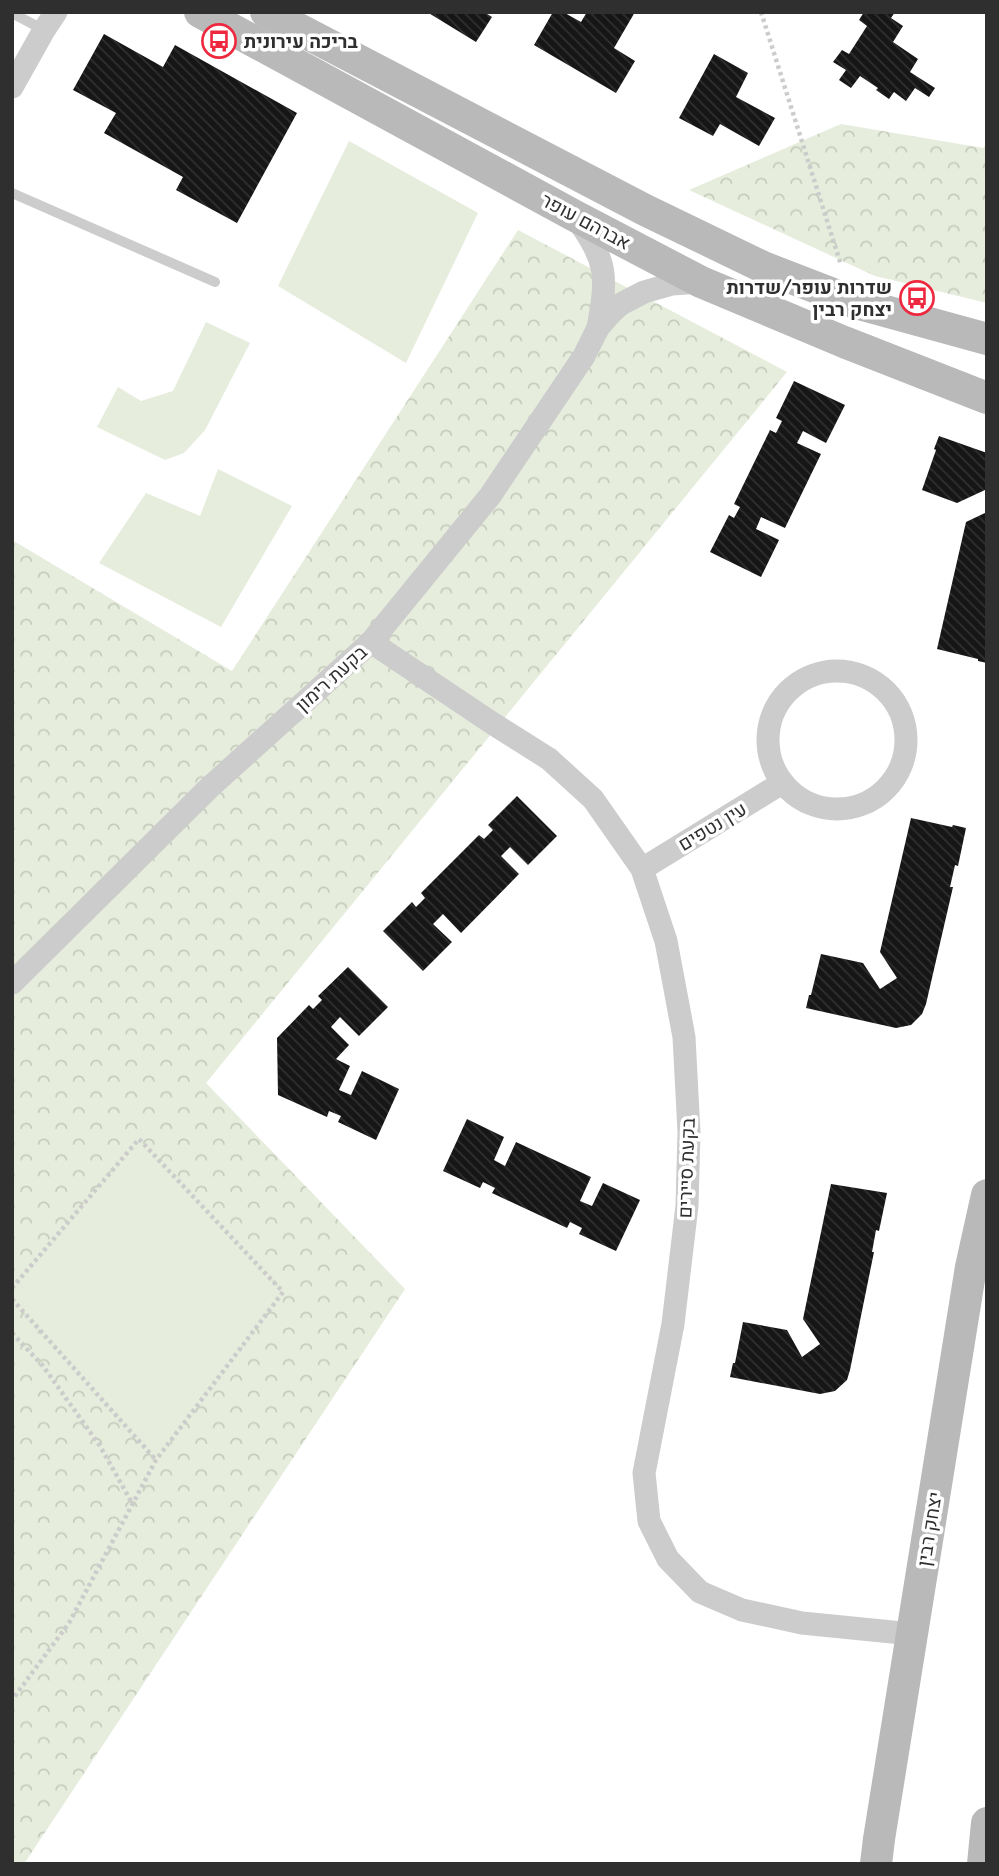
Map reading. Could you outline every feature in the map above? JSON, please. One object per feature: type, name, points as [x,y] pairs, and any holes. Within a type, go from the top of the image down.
[{"type":"street","name":"אברהם עופר","points":[[200,12],[701,282],[987,398]]},
{"type":"street","name":"אברהם עופר","points":[[266,12],[645,210],[763,267],[856,303],[987,339]]},
{"type":"street","points":[[13,90],[50,21]]},
{"type":"street","name":"בקעת רימון","points":[[575,216],[596,249],[604,273],[604,298],[598,328]]},
{"type":"street","name":"בקעת רימון","points":[[12,983],[210,786],[372,642],[490,496],[584,356],[598,328],[612,311],[644,292],[672,284],[701,282]]},
{"type":"street","name":"בקעת סיירים","points":[[372,642],[549,759],[593,800],[642,869],[666,941],[684,1037],[689,1132],[687,1206],[673,1324],[644,1473],[649,1521],[668,1559],[700,1592],[742,1610],[802,1623],[912,1634]]},
{"type":"street","points":[[838,671],[860,675],[880,685],[895,702],[904,723],[906,746],[900,769],[887,788],[868,802],[845,809],[822,808],[800,799],[782,783],[771,764],[767,742],[770,720],[780,700],[796,684],[816,674],[838,671]]},
{"type":"street","name":"עין נטפים","points":[[642,869],[782,783]]},
{"type":"street","name":"יצחק רבין","points":[[876,1864],[971,1266],[987,1195]]},
{"type":"street","points":[[983,1864],[987,1823]]},
{"type":"lane","points":[[12,13],[50,21]]},
{"type":"lane","points":[[12,193],[215,282]]},
{"type":"path","points":[[761,12],[844,272]]},
{"type":"path","points":[[12,713],[12,736]]},
{"type":"path","points":[[12,1288],[139,1139],[283,1292],[156,1460],[69,1623],[12,1700]]},
{"type":"path","points":[[12,1299],[156,1460]]},
{"type":"path","points":[[12,1332],[43,1366],[100,1446],[132,1503]]},
{"type":"green space","points":[[841,124],[983,148],[987,144],[987,303],[875,276],[689,190]]},
{"type":"green space","points":[[349,141],[478,213],[406,363],[278,286]]},
{"type":"green space","points":[[518,230],[787,372],[206,1083],[405,1289],[24,1864],[12,1864],[12,540],[232,671]]},
{"type":"green space","points":[[206,322],[250,343],[205,430],[184,453],[165,460],[97,427],[118,387],[141,401],[173,391]]},
{"type":"green space","points":[[218,469],[292,506],[221,627],[99,563],[146,493],[200,516]]},
{"type":"green space","points":[[139,1139],[283,1292],[156,1460],[12,1299],[12,1288]]},
{"type":"building","points":[[427,12],[484,12],[492,17],[476,42]]},
{"type":"building","points":[[553,12],[563,12],[581,22],[587,12],[635,12],[614,48],[635,61],[616,93],[534,45]]},
{"type":"building","points":[[864,12],[895,12],[891,18],[903,26],[893,42],[918,59],[910,72],[935,88],[929,97],[915,88],[906,101],[894,92],[889,99],[860,76],[851,88],[839,80],[846,70],[833,62],[842,50],[849,54],[867,26],[859,20]]},
{"type":"building","points":[[104,34],[163,67],[175,45],[297,113],[237,223],[176,190],[183,177],[104,133],[116,113],[73,90]]},
{"type":"building","points":[[714,54],[748,73],[736,97],[775,118],[759,146],[720,124],[713,136],[679,118]]},
{"type":"building","points":[[794,381],[845,405],[826,443],[803,431],[797,443],[821,454],[785,528],[761,517],[756,529],[779,540],[761,577],[710,552],[729,515],[734,518],[740,507],[734,504],[770,430],[776,433],[782,421],[776,418]]},
{"type":"building","points":[[939,436],[987,453],[987,494],[985,490],[957,503],[922,490]]},
{"type":"building","points":[[987,512],[987,663],[937,649],[966,522]]},
{"type":"building","points":[[517,796],[557,836],[528,865],[510,847],[501,856],[519,874],[461,933],[443,914],[433,924],[452,942],[423,971],[383,931],[412,902],[416,907],[425,898],[421,893],[479,835],[484,839],[493,830],[488,825]]},
{"type":"building","points":[[911,818],[966,828],[958,866],[955,865],[950,887],[953,887],[922,1014],[911,1025],[896,1028],[806,1008],[821,954],[863,963],[880,989],[897,978],[880,952]]},
{"type":"building","points":[[348,967],[388,1007],[359,1036],[340,1017],[331,1027],[349,1045],[336,1059],[350,1066],[339,1090],[351,1095],[362,1071],[399,1089],[376,1140],[338,1122],[341,1116],[329,1111],[327,1117],[278,1095],[277,1038],[309,1005],[313,1009],[322,1000],[318,996]]},
{"type":"building","points":[[467,1119],[504,1137],[494,1160],[505,1166],[516,1142],[591,1177],[580,1201],[592,1206],[603,1183],[640,1200],[616,1251],[579,1234],[582,1228],[570,1222],[567,1228],[492,1193],[495,1188],[483,1182],[480,1188],[443,1171]]},
{"type":"building","points":[[831,1184],[887,1193],[879,1231],[876,1230],[874,1252],[847,1380],[835,1391],[820,1394],[730,1377],[743,1322],[787,1330],[802,1357],[820,1344],[803,1319]]},
{"type":"place","name":"בריכה עירונית","points":[[219,41]]},
{"type":"place","name":"שדרות עופר/שדרות יצחק רבין","points":[[917,298]]}]
